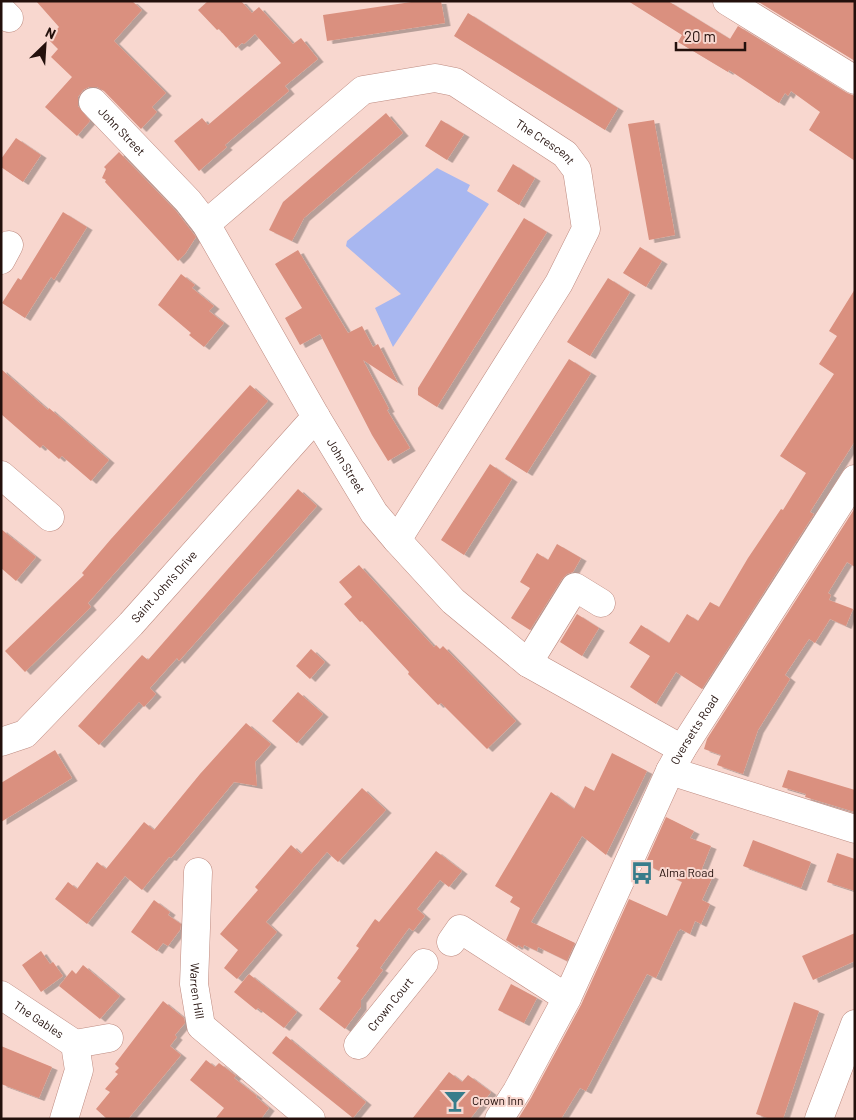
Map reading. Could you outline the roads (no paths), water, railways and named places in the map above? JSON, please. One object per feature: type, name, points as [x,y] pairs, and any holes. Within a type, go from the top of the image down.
[{"type":"street","points":[[727,1],[855,80]]},
{"type":"street","name":"The Crescent","points":[[206,224],[363,90],[435,78],[455,82],[565,154],[577,170],[586,229],[560,283],[397,540]]},
{"type":"street","name":"John Street","points":[[93,102],[188,201],[206,224],[316,417],[374,513],[397,540],[453,600],[528,663],[676,760]]},
{"type":"street","name":"Saint John's Drive","points":[[1,742],[25,734],[35,724],[131,624],[316,417]]},
{"type":"street","points":[[1,475],[50,517]]},
{"type":"street","name":"Oversetts Road","points":[[499,1119],[517,1091],[567,998],[676,760],[855,480]]},
{"type":"street","points":[[528,663],[575,587],[601,603]]},
{"type":"street","points":[[676,760],[855,829]]},
{"type":"street","name":"Warren Hill","points":[[198,872],[194,984],[201,1026],[311,1119]]},
{"type":"street","points":[[451,942],[460,929],[567,998]]},
{"type":"street","name":"Crown Court","points":[[358,1045],[424,963]]},
{"type":"street","name":"The Gables","points":[[1,995],[75,1044],[109,1038]]},
{"type":"street","points":[[819,1119],[855,1024]]},
{"type":"street","name":"The Gables","points":[[64,1119],[79,1070],[75,1044]]},
{"type":"place","name":"Alma Road","points":[[642,873]]},
{"type":"place","name":"Crown Inn","points":[[455,1101]]}]
